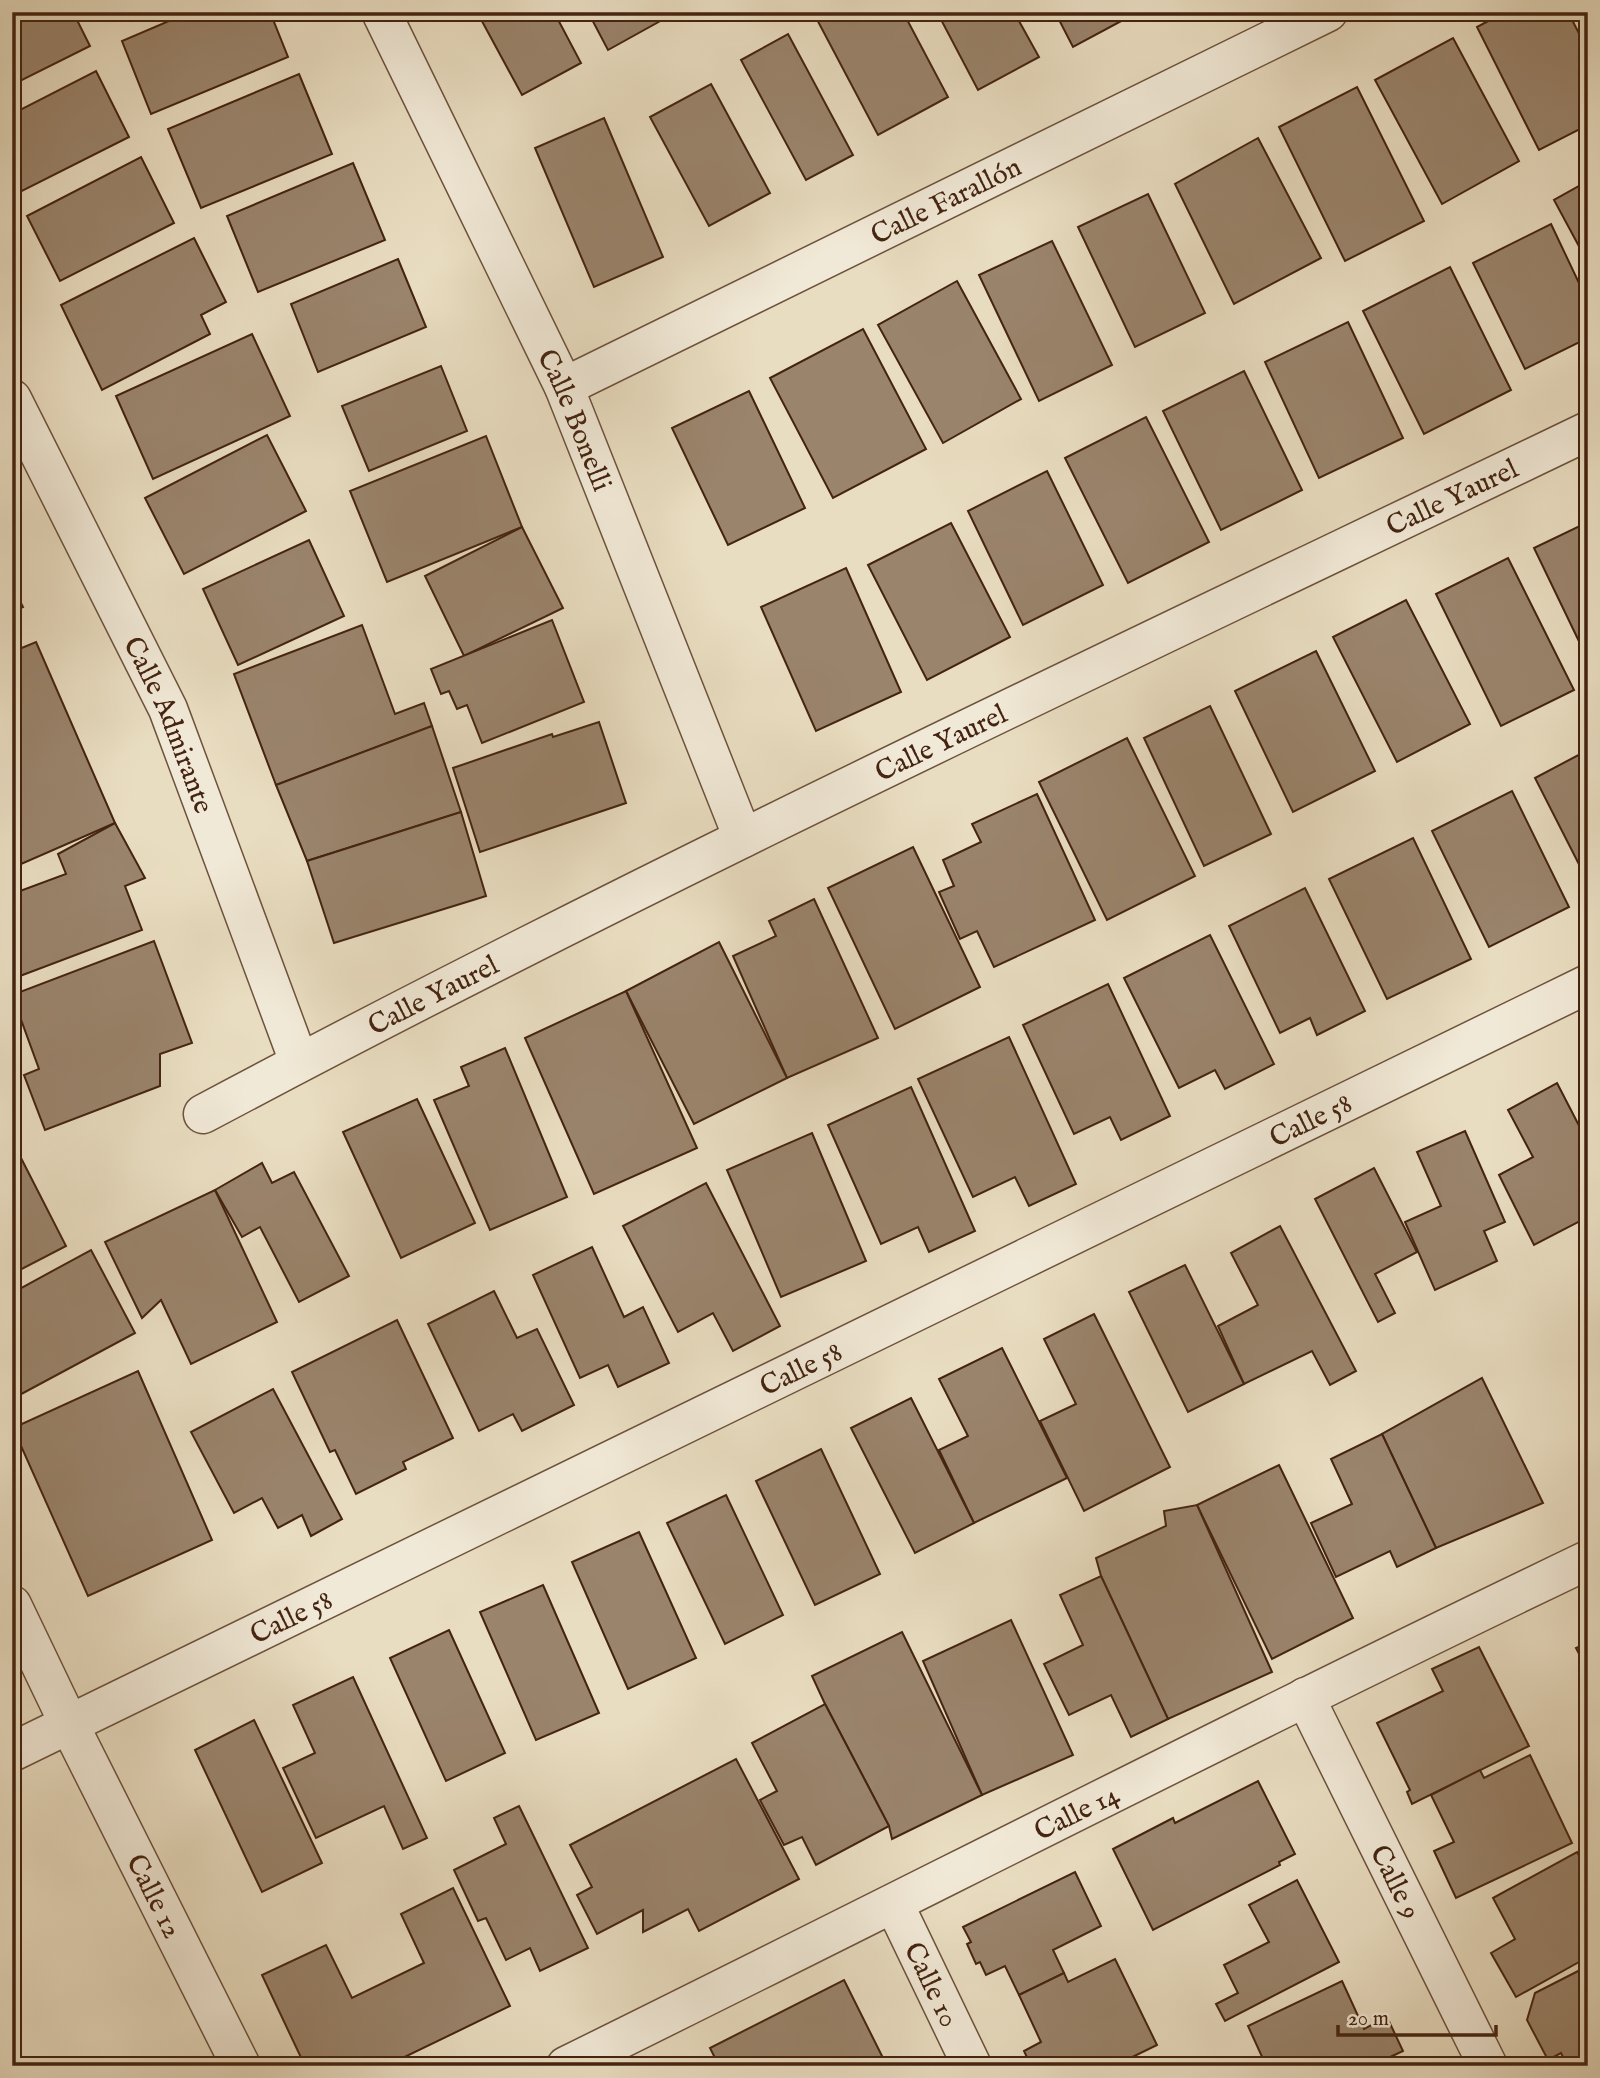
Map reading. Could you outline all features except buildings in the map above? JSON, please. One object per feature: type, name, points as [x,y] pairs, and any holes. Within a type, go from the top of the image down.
[{"type":"street","name":"Calle Bonelli","points":[[381,12],[564,387],[743,838]]},
{"type":"street","name":"Calle Farallón","points":[[564,387],[1328,12]]},
{"type":"street","name":"Calle Admirante","points":[[12,399],[168,709],[299,1062]]},
{"type":"street","name":"Calle Yaurel","points":[[203,1114],[299,1062],[743,838],[1588,431]]},
{"type":"street","name":"Calle 58","points":[[12,1752],[1588,984]]},
{"type":"street","name":"Calle 14","points":[[566,2066],[1305,1697],[1588,1560]]},
{"type":"street","name":"Calle 12","points":[[12,1605],[241,2066]]},
{"type":"street","name":"Calle 9","points":[[1305,1697],[1488,2066]]},
{"type":"street","name":"Calle 10","points":[[894,1903],[972,2066]]}]
